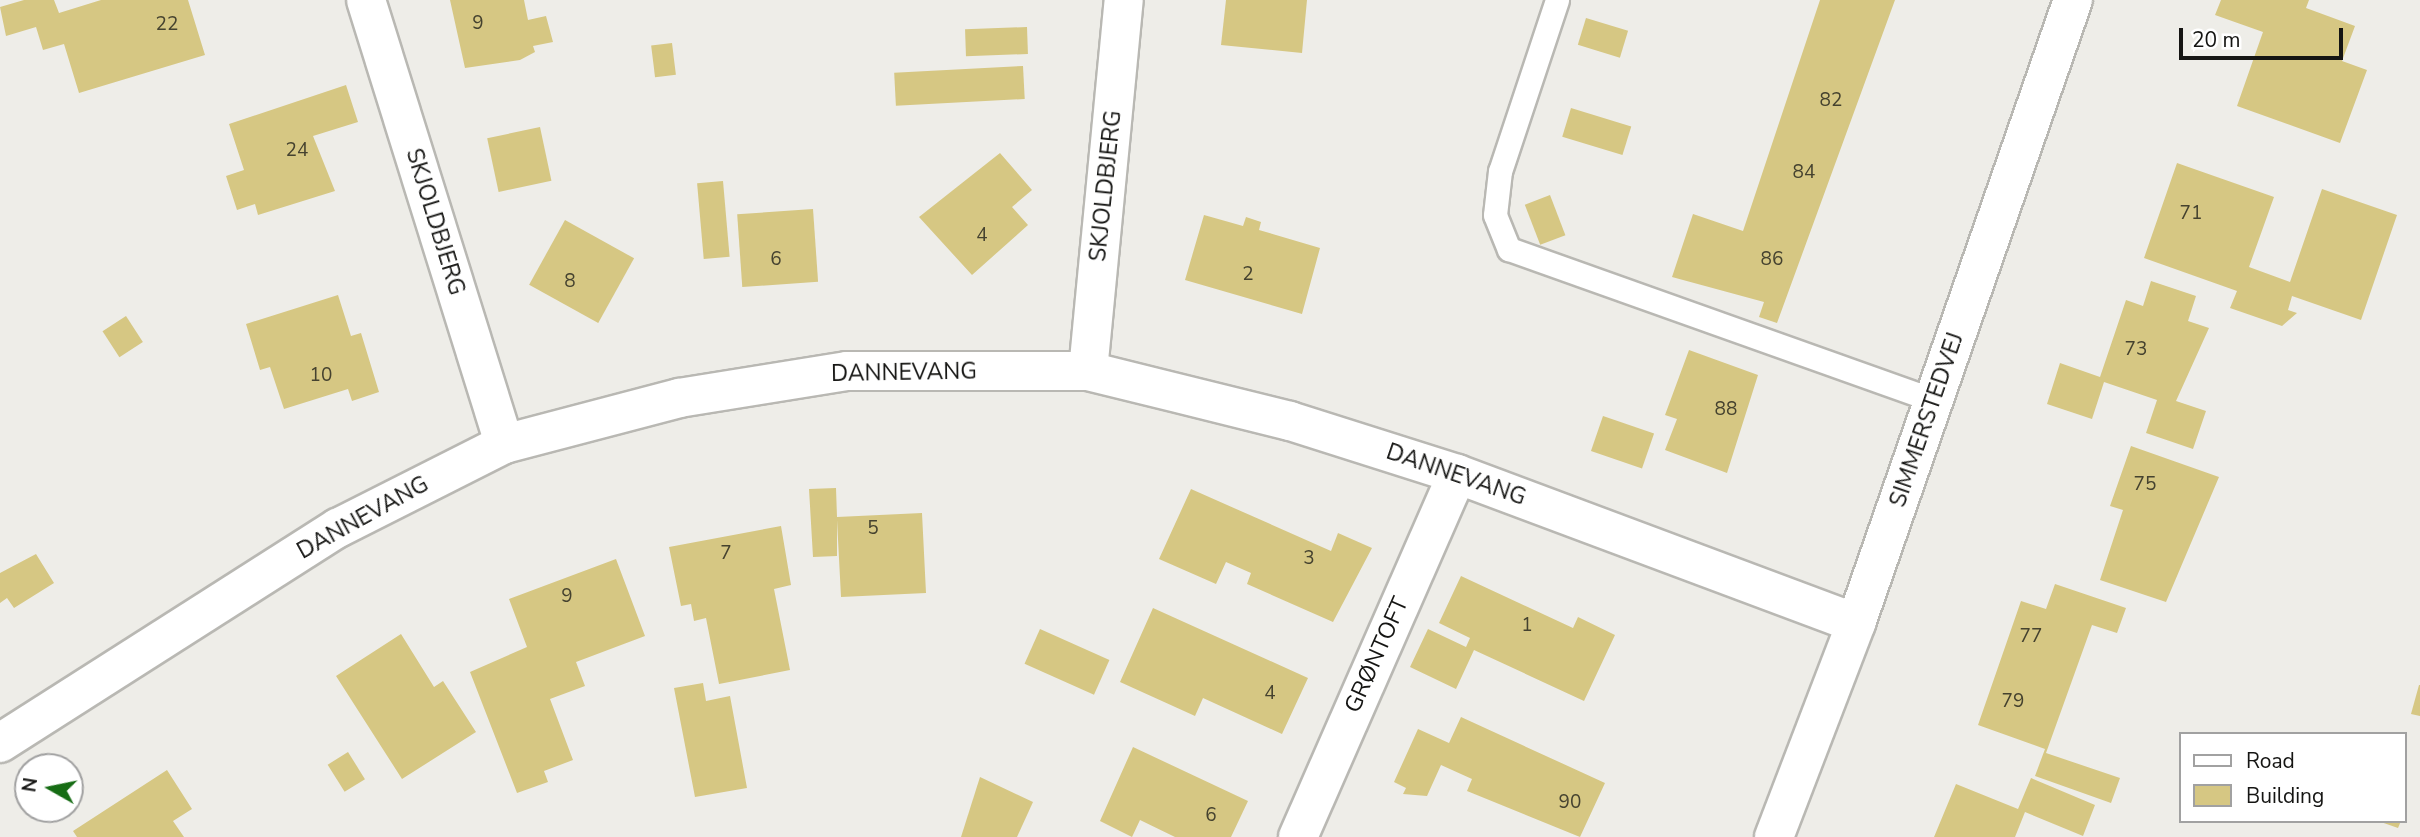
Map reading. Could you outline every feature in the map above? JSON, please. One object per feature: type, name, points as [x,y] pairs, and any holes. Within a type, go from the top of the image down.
[{"type":"street","name":"SKJOLDBJERG","points":[[366,0],[504,444]]},
{"type":"street","name":"SKJOLDBJERG","points":[[1087,371],[1124,0]]},
{"type":"street","name":"SIMMERSTEDVEJ","points":[[1774,837],[1856,623],[2073,0]]},
{"type":"street","name":"DANNEVANG","points":[[0,743],[338,528],[504,444],[679,398],[847,371],[1087,371],[1290,421],[1457,474],[1856,623]]},
{"type":"street","name":"GRØNTOFT","points":[[1298,837],[1457,474]]},
{"type":"lane","points":[[1557,0],[1500,171],[1495,215],[1508,249],[1934,400]]},
{"type":"building","points":[[24,0],[54,0],[59,13],[101,0],[188,0],[205,55],[79,93],[64,44],[43,50],[36,27],[6,36],[0,7]]},
{"type":"building","points":[[450,0],[524,0],[528,20],[546,16],[553,42],[533,46],[535,52],[520,60],[465,68]]},
{"type":"building","points":[[1226,0],[1307,0],[1302,53],[1221,45]]},
{"type":"building","points":[[1820,0],[1895,0],[1777,323],[1759,317],[1764,302],[1672,277],[1693,214],[1743,231]]},
{"type":"building","points":[[2221,0],[2309,0],[2306,8],[2355,26],[2342,61],[2367,70],[2340,143],[2237,106],[2263,32],[2215,15]]},
{"type":"building","points":[[1586,18],[1628,31],[1620,58],[1578,45]]},
{"type":"building","points":[[1027,27],[1028,54],[966,56],[965,29]]},
{"type":"building","points":[[672,43],[676,75],[655,77],[651,46]]},
{"type":"building","points":[[1023,66],[1025,99],[896,106],[894,73]]},
{"type":"building","points":[[346,85],[358,122],[313,136],[335,191],[258,215],[255,204],[237,210],[226,176],[244,170],[229,124]]},
{"type":"building","points":[[1571,108],[1631,126],[1622,155],[1562,137]]},
{"type":"building","points":[[540,127],[551,181],[499,192],[487,138]]},
{"type":"building","points":[[1000,153],[1032,190],[1012,207],[1028,225],[972,275],[919,217]]},
{"type":"building","points":[[2177,163],[2274,197],[2249,267],[2290,282],[2322,189],[2397,215],[2361,320],[2292,296],[2288,310],[2297,313],[2282,326],[2230,308],[2237,291],[2144,258]]},
{"type":"building","points":[[723,181],[730,257],[704,259],[697,183]]},
{"type":"building","points":[[1550,195],[1565,235],[1540,245],[1525,205]]},
{"type":"building","points":[[813,209],[818,282],[742,287],[737,214]]},
{"type":"building","points":[[1204,215],[1243,226],[1246,217],[1261,222],[1259,230],[1320,248],[1302,314],[1185,280]]},
{"type":"building","points":[[565,220],[634,258],[598,323],[529,285]]},
{"type":"building","points":[[2151,281],[2196,296],[2188,321],[2209,328],[2176,401],[2206,411],[2193,449],[2146,433],[2157,400],[2104,382],[2092,419],[2047,404],[2060,363],[2100,377],[2126,300],[2143,306]]},
{"type":"building","points":[[338,295],[351,336],[361,333],[379,392],[352,401],[348,389],[284,409],[270,367],[260,370],[246,324]]},
{"type":"building","points":[[126,316],[143,342],[119,357],[103,331]]},
{"type":"building","points":[[1689,350],[1758,375],[1727,473],[1665,450],[1677,419],[1665,415]]},
{"type":"building","points":[[1603,416],[1654,434],[1642,469],[1591,451]]},
{"type":"building","points":[[2131,446],[2219,477],[2166,602],[2100,580],[2123,510],[2110,506]]},
{"type":"building","points":[[836,488],[837,517],[922,513],[926,593],[841,597],[837,520],[837,556],[813,557],[809,489]]},
{"type":"building","points":[[1191,489],[1331,551],[1338,533],[1372,548],[1333,622],[1247,584],[1251,573],[1226,562],[1216,584],[1159,559]]},
{"type":"building","points":[[781,526],[791,585],[774,589],[790,670],[719,684],[706,618],[694,621],[691,604],[681,606],[669,547]]},
{"type":"building","points":[[36,554],[54,583],[14,608],[7,598],[0,603],[0,573]]},
{"type":"building","points":[[616,559],[645,636],[576,662],[585,686],[550,699],[573,760],[544,771],[548,782],[517,793],[470,672],[527,647],[509,599]]},
{"type":"building","points":[[1461,576],[1573,628],[1578,617],[1615,635],[1584,701],[1474,650],[1456,689],[1410,667],[1428,629],[1466,647],[1470,638],[1439,623]]},
{"type":"building","points":[[2055,584],[2126,608],[2117,633],[2092,625],[2046,753],[2120,778],[2111,803],[2035,776],[2045,749],[1978,725],[2021,601],[2046,609]]},
{"type":"building","points":[[1153,608],[1308,678],[1282,734],[1203,698],[1195,716],[1120,682]]},
{"type":"building","points":[[1040,629],[1109,660],[1094,695],[1025,664]]},
{"type":"building","points":[[401,634],[434,687],[443,681],[476,732],[402,779],[336,676]]},
{"type":"building","points":[[703,683],[706,701],[730,696],[747,788],[695,797],[674,688]]},
{"type":"building","points":[[2420,685],[2420,716],[2411,714]]},
{"type":"building","points":[[1461,717],[1605,783],[1580,837],[1467,791],[1472,779],[1441,765],[1427,796],[1403,794],[1406,788],[1394,782],[1418,729],[1449,743]]},
{"type":"building","points":[[1133,747],[1248,801],[1231,837],[1175,837],[1140,820],[1132,837],[1100,821]]},
{"type":"building","points":[[348,752],[365,779],[345,792],[328,765]]},
{"type":"building","points":[[167,770],[192,809],[173,821],[184,837],[77,837],[73,831]]},
{"type":"building","points":[[980,777],[1033,802],[1017,837],[961,837]]},
{"type":"building","points":[[2031,778],[2095,805],[2083,836],[2025,812],[2015,837],[1934,837],[1956,784],[2018,809]]},
{"type":"building","points":[[2384,823],[2400,823],[2398,828]]}]
